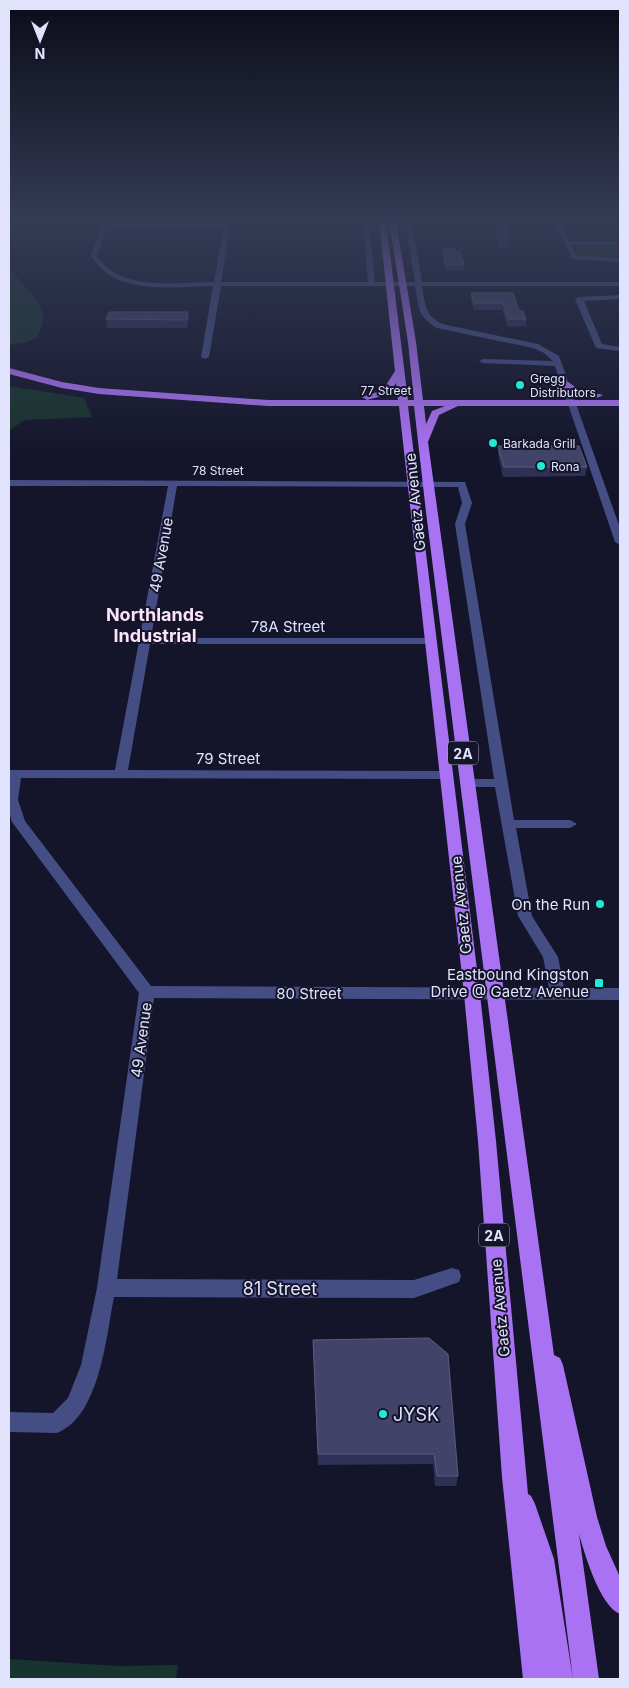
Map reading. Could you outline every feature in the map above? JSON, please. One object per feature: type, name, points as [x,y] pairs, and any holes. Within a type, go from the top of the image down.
[{"type":"main road","name":"Gaetz Avenue","points":[[390,300],[405,401],[421,483],[467,783],[586,1679]]},
{"type":"main road","name":"Gaetz Avenue","points":[[404,300],[419,400],[423,443],[421,483],[430,641],[472,994],[487,1142],[514,1477],[536,1679]]},
{"type":"main road","points":[[395,336],[403,338],[404,346],[413,356]]},
{"type":"main road","points":[[358,398],[384,393],[400,370]]},
{"type":"main road","name":"77 Street","points":[[9,371],[62,385],[152,396],[268,403],[494,398],[620,403]]},
{"type":"main road","points":[[415,372],[431,391],[494,398]]},
{"type":"main road","points":[[565,384],[581,393],[620,398]]},
{"type":"main road","name":"77 Street","points":[[152,396],[358,398],[405,401]]},
{"type":"main road","name":"77 Street","points":[[419,400],[484,403],[620,398]]},
{"type":"main road","points":[[405,401],[423,443]]},
{"type":"main road","points":[[423,443],[435,413],[440,410],[484,403]]},
{"type":"main road","points":[[537,1314],[560,1393],[581,1496],[591,1532],[608,1579],[620,1602]]},
{"type":"main road","points":[[514,1477],[542,1559],[560,1679]]},
{"type":"street","points":[[205,357],[215,300]]},
{"type":"street","points":[[422,300],[424,314],[432,323],[535,346],[550,353],[558,364],[570,401],[617,524],[620,542]]},
{"type":"street","points":[[578,300],[599,346],[620,348]]},
{"type":"street","points":[[483,361],[558,364]]},
{"type":"street","name":"78 Street","points":[[9,483],[421,483]]},
{"type":"street","name":"49 Avenue","points":[[121,775],[174,483]]},
{"type":"street","name":"Gaetz Avenue","points":[[421,483],[461,483],[464,485],[467,503],[460,524],[523,904],[527,922],[550,957],[558,994]]},
{"type":"street","name":"78A Street","points":[[146,641],[430,641]]},
{"type":"street","name":"49 Avenue","points":[[9,1422],[56,1424],[76,1405],[91,1365],[106,1288],[147,992],[19,822],[11,800],[12,774]]},
{"type":"street","name":"79 Street","points":[[12,774],[447,775]]},
{"type":"street","points":[[467,783],[502,783]]},
{"type":"street","points":[[509,824],[570,824]]},
{"type":"street","name":"80 Street","points":[[147,992],[620,994]]},
{"type":"street","name":"81 Street","points":[[106,1288],[414,1288],[452,1276]]},
{"type":"green space","points":[[9,300],[35,300],[42,311],[43,318],[42,327],[37,338],[24,343],[9,345]]},
{"type":"green space","points":[[9,386],[84,398],[92,417],[25,420],[9,430]]},
{"type":"green space","points":[[9,1659],[119,1666],[178,1665],[176,1679],[9,1679]]},
{"type":"building","points":[[473,300],[515,300],[519,311],[523,311],[526,319],[508,319],[503,303],[474,303]]},
{"type":"building","points":[[109,312],[188,312],[187,320],[106,319]]},
{"type":"building","points":[[498,446],[579,446],[587,467],[504,467]]},
{"type":"building","name":"JYSK","points":[[429,1338],[448,1354],[458,1476],[437,1476],[434,1454],[318,1454],[313,1340]]},
{"type":"place","name":"Gregg Distributors","points":[[520,385]]},
{"type":"place","name":"Barkada Grill","points":[[493,443]]},
{"type":"place","name":"Rona","points":[[541,466]]},
{"type":"place","name":"On the Run","points":[[600,904]]},
{"type":"place","name":"Eastbound Kingston Drive @ Gaetz Avenue","points":[[599,983]]},
{"type":"place","name":"JYSK","points":[[383,1414]]},
{"type":"district","name":"Northlands Industrial","points":[[155,624]]}]
